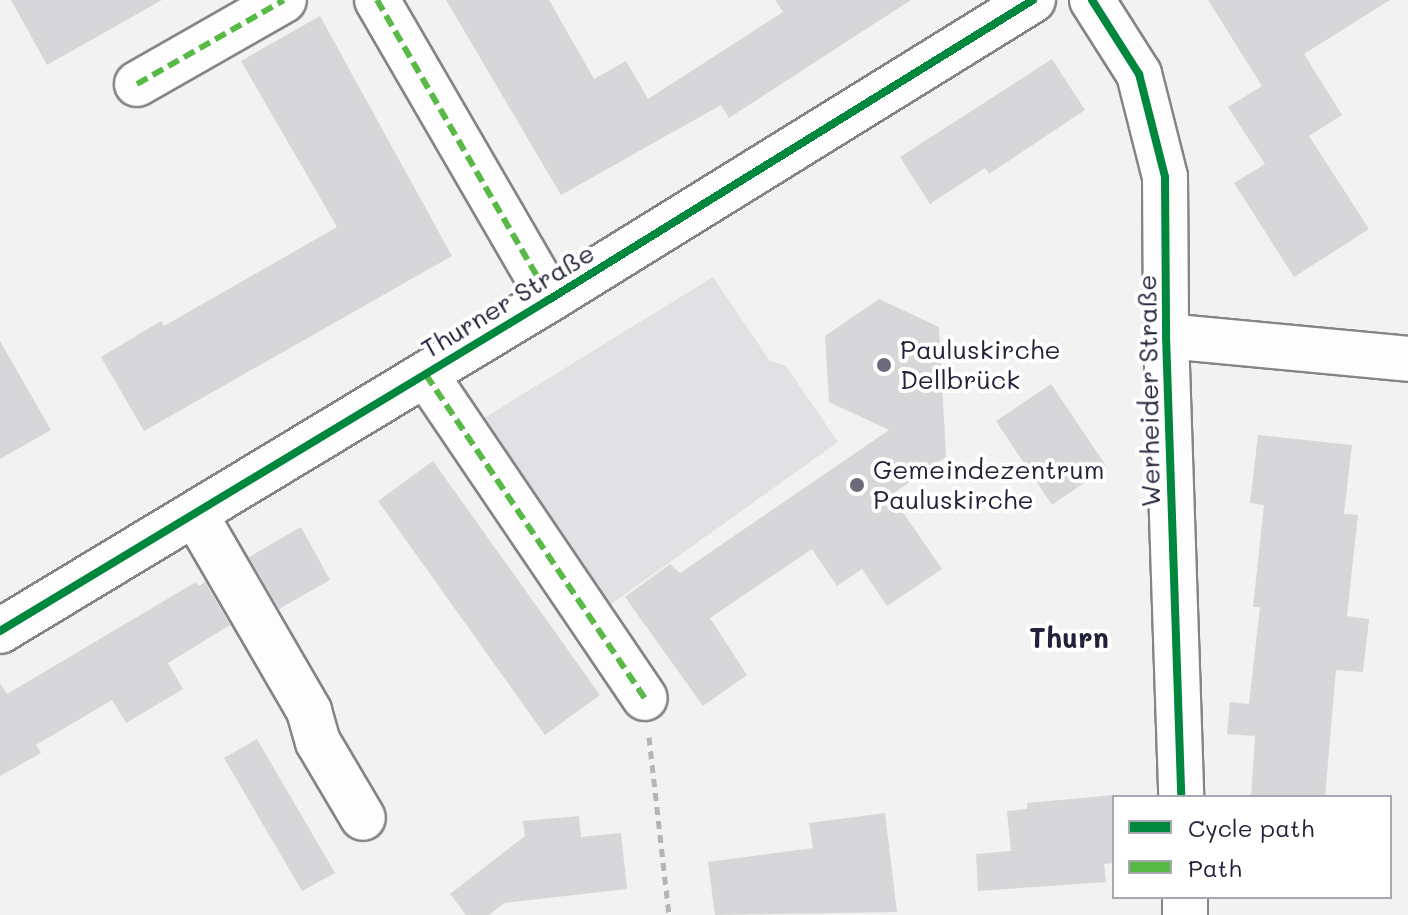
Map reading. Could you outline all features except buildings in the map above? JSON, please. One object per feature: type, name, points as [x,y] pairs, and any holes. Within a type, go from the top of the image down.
[{"type":"street","points":[[137,84],[284,0]]},
{"type":"street","name":"Thurner Straße","points":[[377,0],[550,299]]},
{"type":"street","name":"Thurner Straße","points":[[0,631],[426,375],[1033,0]]},
{"type":"street","name":"Werheider Straße","points":[[1092,0],[1139,74],[1165,177],[1166,336],[1181,795]]},
{"type":"street","points":[[1166,336],[1408,359]]},
{"type":"street","name":"Thurner Straße","points":[[426,375],[645,698]]},
{"type":"street","points":[[195,514],[309,711],[318,742],[363,818]]},
{"type":"path","points":[[645,698],[669,915]]},
{"type":"shaded area","points":[[713,277],[770,361],[786,366],[838,442],[607,607],[481,420]]},
{"type":"marked path","points":[[137,84],[284,0]]},
{"type":"marked path","points":[[377,0],[550,299]]},
{"type":"marked path","points":[[426,375],[645,698]]},
{"type":"cycle path","points":[[0,631],[550,299],[1033,0]]},
{"type":"cycle path","points":[[1092,0],[1139,74],[1165,177],[1166,336],[1181,795]]},
{"type":"place","name":"Pauluskirche Dellbrück","points":[[884,365]]},
{"type":"place","name":"Gemeindezentrum Pauluskirche","points":[[857,485]]},
{"type":"district","name":"Thurn","points":[[1069,637]]}]
